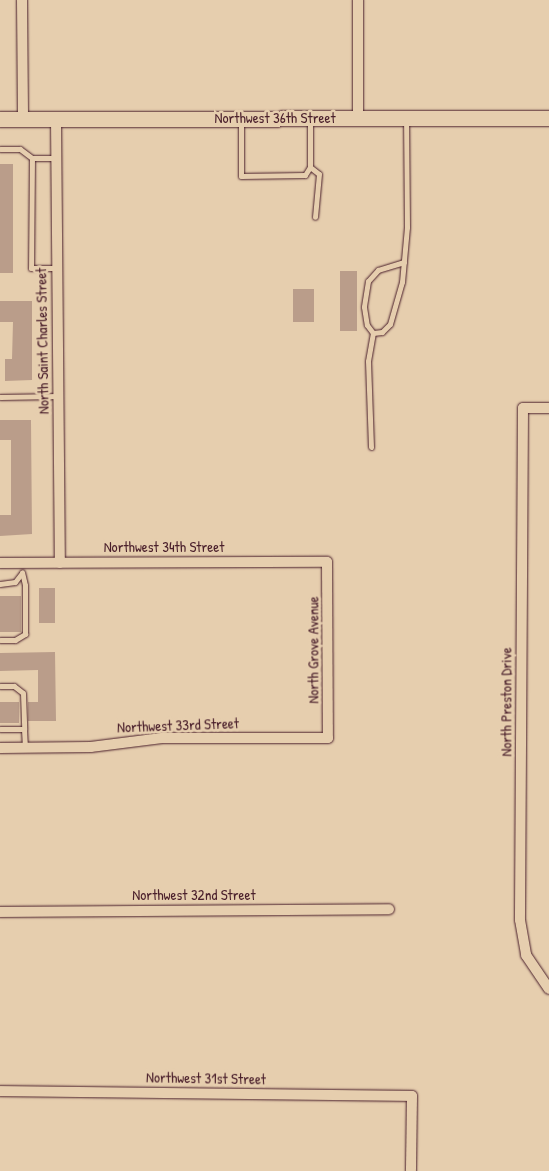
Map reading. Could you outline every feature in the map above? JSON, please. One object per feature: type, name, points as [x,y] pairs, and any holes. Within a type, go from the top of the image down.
[{"type":"main road","name":"Northwest 36th Street","points":[[0,118],[549,118]]},
{"type":"street","points":[[22,0],[23,118]]},
{"type":"street","points":[[358,0],[358,118]]},
{"type":"street","name":"North Saint Charles Street","points":[[56,118],[60,562]]},
{"type":"street","name":"North Preston Drive","points":[[549,408],[523,408],[520,920],[526,955],[549,989]]},
{"type":"street","name":"Northwest 34th Street","points":[[0,563],[22,567],[60,562],[327,562]]},
{"type":"street","name":"North Grove Avenue","points":[[327,562],[328,738]]},
{"type":"street","name":"Northwest 33rd Street","points":[[0,748],[91,746],[162,738],[328,738]]},
{"type":"street","name":"Northwest 32nd Street","points":[[0,912],[388,909]]},
{"type":"street","name":"Northwest 31st Street","points":[[0,1091],[412,1096],[411,1171]]},
{"type":"lane","points":[[241,118],[241,176],[305,175],[310,167],[310,118]]},
{"type":"lane","points":[[373,333],[382,332],[390,324],[402,282],[404,262],[406,118]]},
{"type":"lane","points":[[0,149],[20,150],[32,158],[56,158]]},
{"type":"lane","points":[[32,158],[31,268],[56,268]]},
{"type":"lane","points":[[310,167],[318,174],[315,218]]},
{"type":"lane","points":[[371,447],[368,361],[373,333],[367,325],[364,307],[368,281],[378,270],[404,262]]},
{"type":"lane","points":[[0,397],[58,396]]},
{"type":"lane","points":[[0,584],[15,582],[22,567]]},
{"type":"lane","points":[[0,640],[15,640],[26,634],[25,585],[22,567]]},
{"type":"lane","points":[[0,686],[14,686],[23,693],[25,748]]},
{"type":"lane","points":[[0,729],[24,728]]},
{"type":"building","points":[[0,164],[13,164],[13,273],[0,273]]},
{"type":"building","points":[[340,271],[357,271],[357,331],[340,331]]},
{"type":"building","points":[[293,289],[314,289],[314,322],[293,322]]},
{"type":"building","points":[[0,301],[32,301],[32,380],[5,381],[5,359],[12,359],[13,322],[0,322]]},
{"type":"building","points":[[0,420],[31,420],[32,534],[0,536],[0,515],[11,515],[11,440],[0,440]]},
{"type":"building","points":[[39,588],[55,588],[55,623],[39,623]]},
{"type":"building","points":[[0,596],[21,596],[21,632],[0,632]]},
{"type":"building","points":[[55,652],[56,721],[28,721],[28,702],[38,702],[38,670],[0,671],[0,653]]},
{"type":"building","points":[[0,702],[19,702],[19,723],[0,723]]}]
